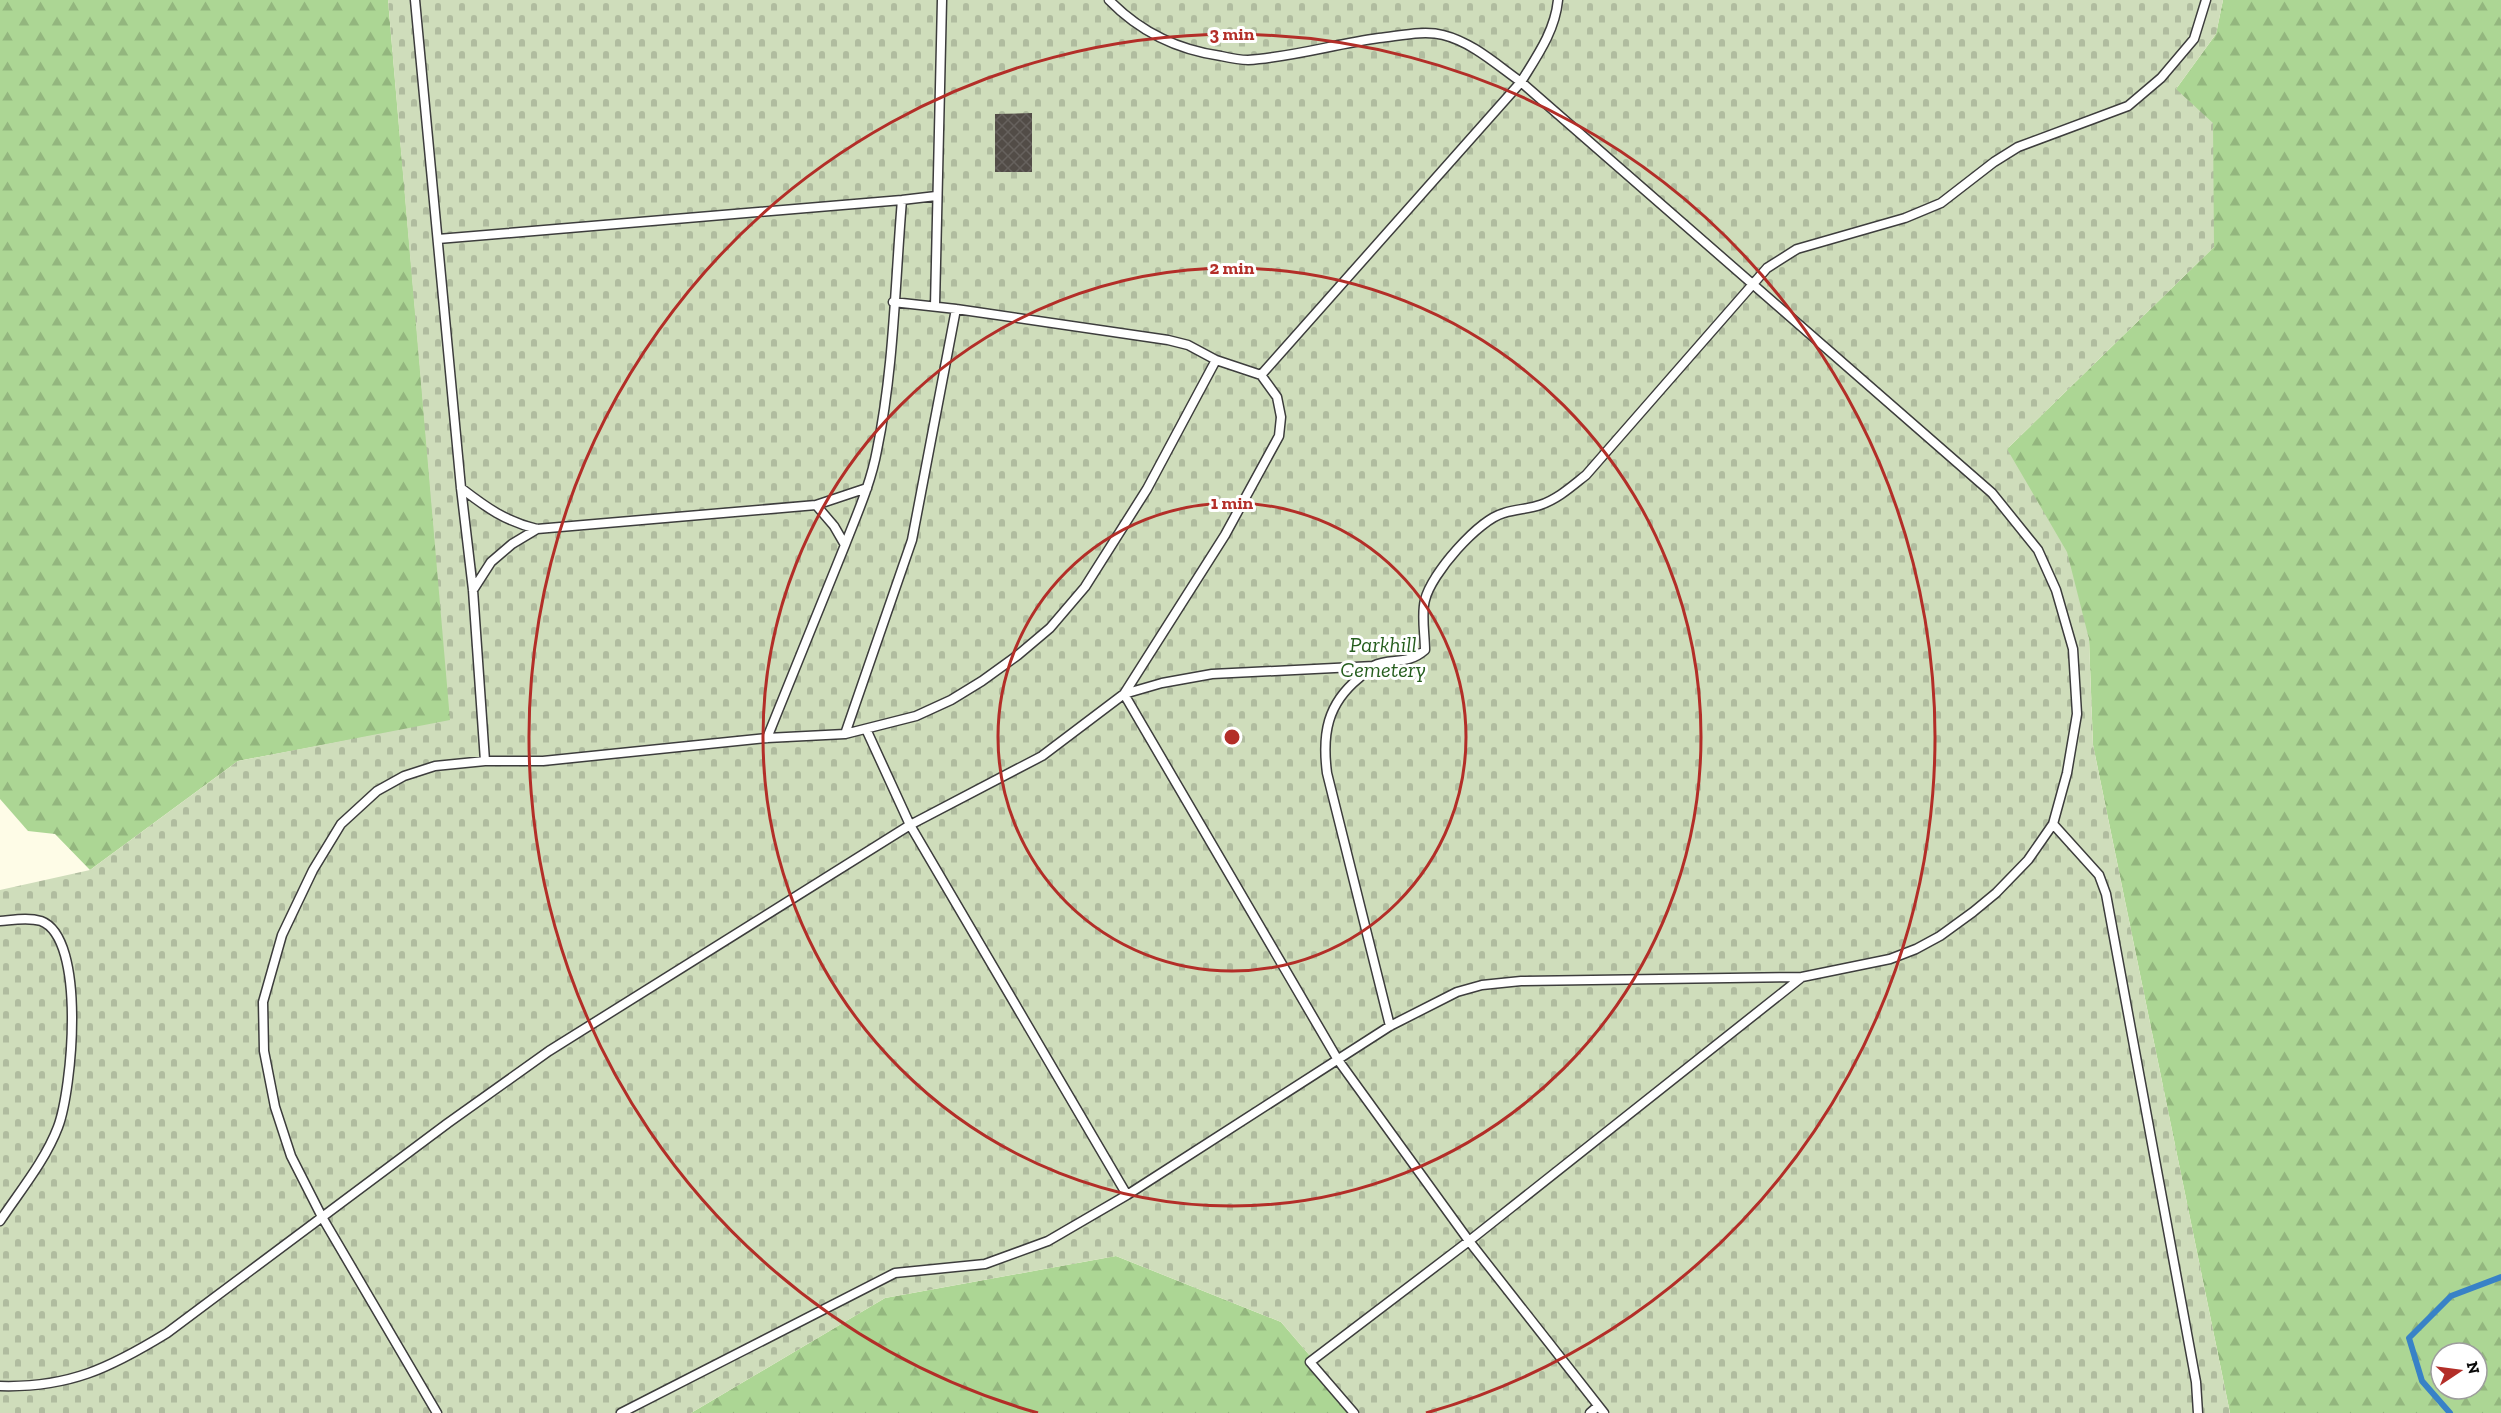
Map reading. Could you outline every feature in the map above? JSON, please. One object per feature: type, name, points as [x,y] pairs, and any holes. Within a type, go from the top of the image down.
[{"type":"lane","points":[[415,0],[461,488],[473,590],[485,761]]},
{"type":"lane","points":[[935,306],[942,0]]},
{"type":"lane","points":[[621,1413],[895,1273],[985,1264],[1048,1241],[1127,1196],[1390,1026],[1457,992],[1482,985],[1521,981],[1802,977],[1890,959],[1940,936],[1996,893],[2028,860],[2053,824],[2067,773],[2077,714],[2073,649],[2056,590],[2038,550],[1992,493],[1753,282],[1521,82],[1476,49],[1442,34],[1410,34],[1356,41],[1303,53],[1246,60],[1205,54],[1158,38],[1120,12],[1109,0]]},
{"type":"lane","points":[[1261,375],[1521,82],[1543,47],[1556,12],[1557,0]]},
{"type":"lane","points":[[1124,694],[1162,683],[1212,674],[1374,666],[1415,659],[1425,650],[1424,602],[1431,582],[1452,557],[1487,520],[1503,513],[1541,505],[1561,495],[1586,475],[1767,268],[1797,249],[1914,214],[1941,203],[1994,162],[2018,147],[2128,106],[2161,78],[2194,39],[2206,0]]},
{"type":"lane","points":[[438,238],[936,196]]},
{"type":"lane","points":[[767,738],[867,488],[877,450],[888,371],[902,200]]},
{"type":"lane","points":[[0,1386],[49,1384],[83,1376],[123,1360],[167,1333],[448,1123],[549,1051],[910,825],[1042,756],[1124,694],[1225,535],[1279,436],[1281,417],[1276,397],[1261,375],[1216,360],[1188,345],[1168,340],[893,302]]},
{"type":"lane","points":[[845,734],[912,540],[956,309]]},
{"type":"lane","points":[[437,1413],[322,1217],[291,1156],[275,1107],[264,1051],[263,1002],[282,934],[313,870],[340,824],[377,791],[404,776],[435,766],[485,761],[543,761],[767,738],[845,734],[916,716],[951,700],[1000,668],[1050,628],[1085,587],[1147,489],[1216,360]]},
{"type":"lane","points":[[461,488],[492,512],[514,523],[537,529],[816,505],[867,488]]},
{"type":"lane","points":[[816,505],[834,526],[845,545]]},
{"type":"lane","points":[[473,590],[491,562],[512,544],[537,529]]},
{"type":"lane","points":[[1374,666],[1344,690],[1326,725],[1324,750],[1327,773],[1390,1026]]},
{"type":"lane","points":[[1124,694],[1338,1060],[1470,1241],[1601,1410],[1590,1413]]},
{"type":"lane","points":[[866,729],[910,825],[1127,1196]]},
{"type":"lane","points":[[2053,824],[2099,875],[2106,894],[2196,1382],[2198,1413]]},
{"type":"lane","points":[[0,921],[23,919],[43,922],[55,934],[64,950],[69,976],[72,1024],[69,1083],[58,1127],[35,1170],[0,1221]]},
{"type":"lane","points":[[1353,1413],[1310,1362],[1470,1241],[1802,977]]},
{"type":"green space","points":[[0,0],[388,0],[451,721],[238,761],[90,870],[55,834],[28,831],[0,799]]},
{"type":"green space","name":"Parkhill Cemetery","points":[[388,0],[2223,0],[2216,34],[2176,89],[2213,123],[2214,247],[2007,449],[2067,552],[2089,639],[2093,745],[2230,1413],[1359,1413],[1281,1322],[1116,1256],[885,1298],[691,1413],[0,1413],[0,890],[90,870],[238,761],[450,720]]},
{"type":"green space","points":[[2223,0],[2501,0],[2501,1413],[2230,1413],[2093,745],[2089,639],[2007,449],[2214,247],[2176,89],[2216,34]]},
{"type":"green space","points":[[1116,1256],[1281,1322],[1359,1413],[691,1413],[885,1298]]},
{"type":"building","points":[[1032,113],[1032,172],[995,172],[995,114]]},
{"type":"waterway","points":[[2450,1413],[2422,1381],[2409,1338],[2451,1296],[2501,1277]]}]
